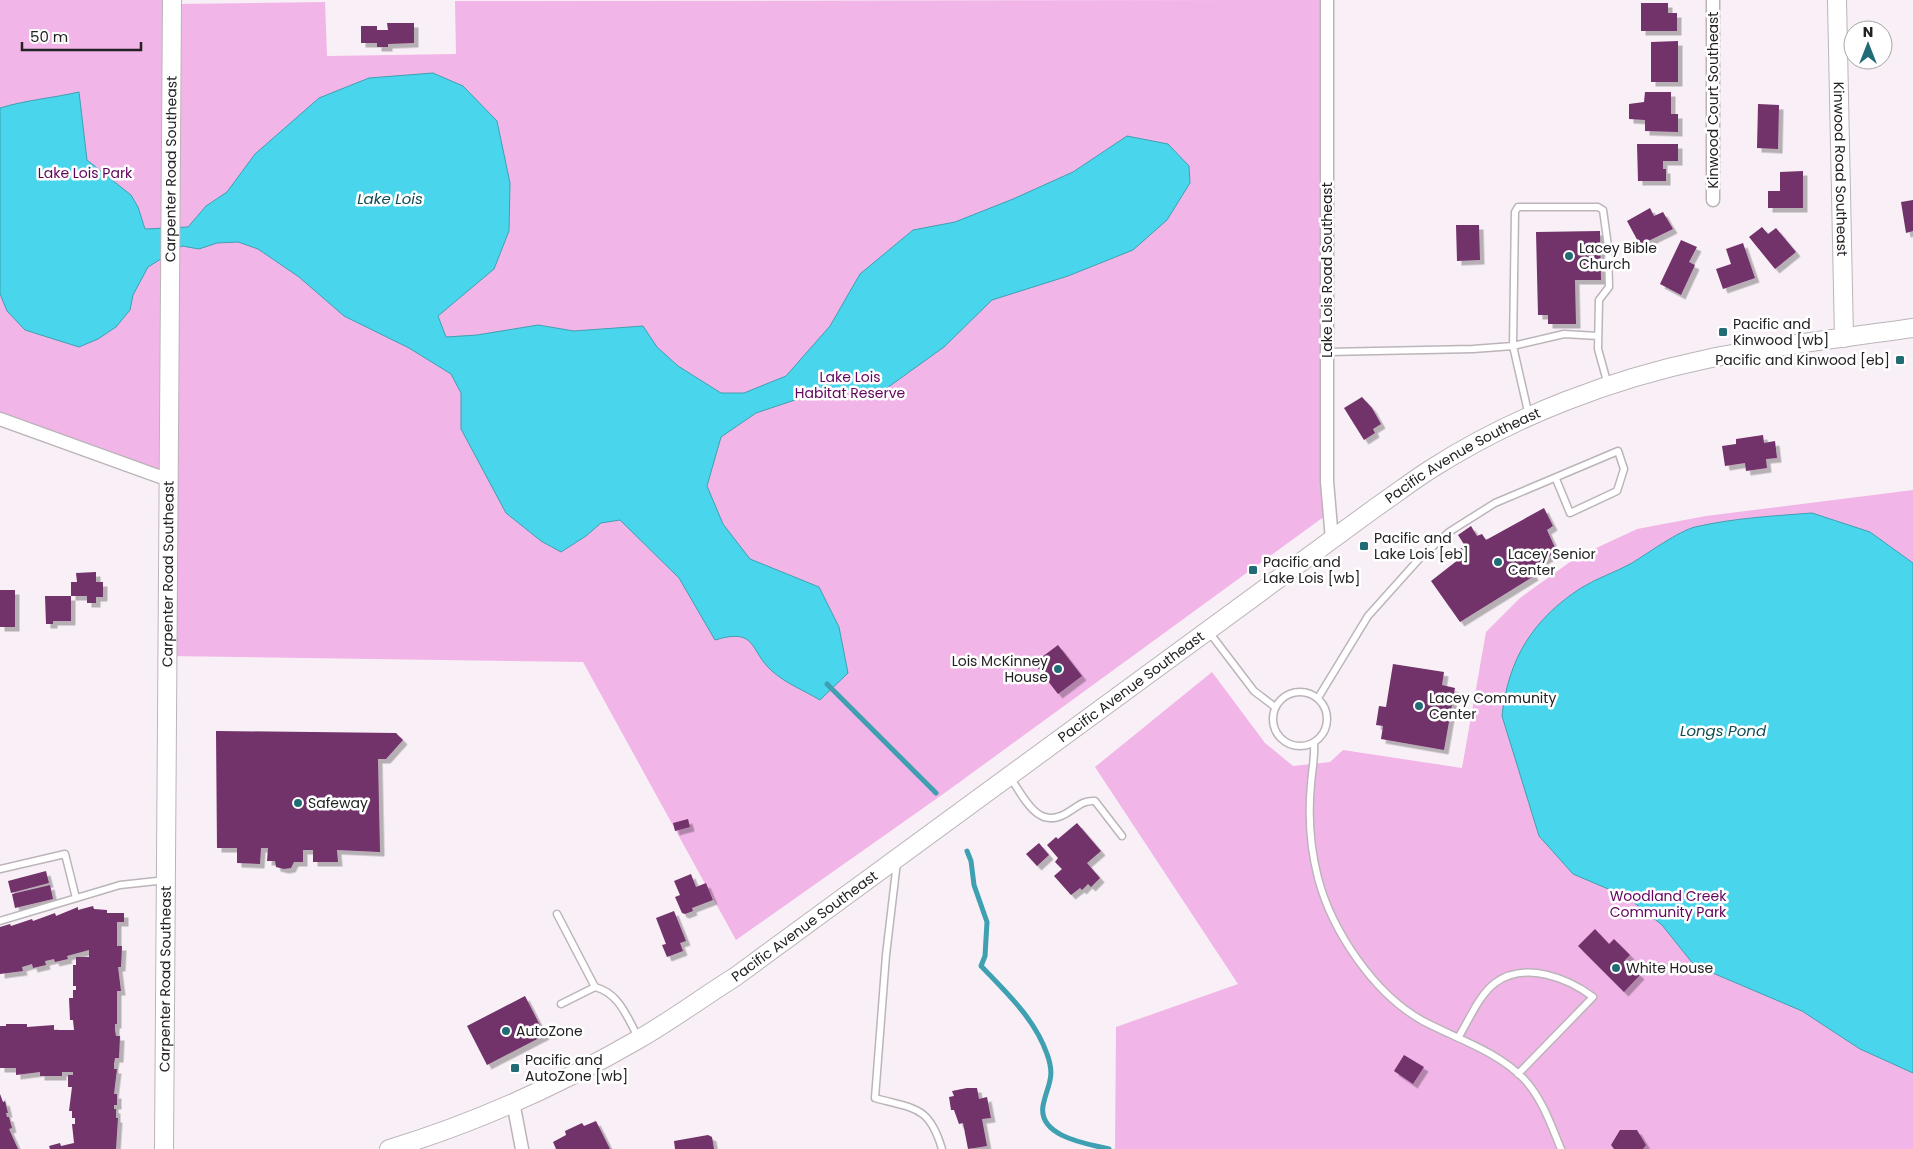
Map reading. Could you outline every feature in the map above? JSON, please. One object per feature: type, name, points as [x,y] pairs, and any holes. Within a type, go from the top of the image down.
[{"type":"main road","name":"Carpenter Road Southeast","points":[[164,1149],[172,0]]},
{"type":"main road","name":"Kinwood Road Southeast","points":[[1837,0],[1844,338]]},
{"type":"main road","name":"Pacific Avenue Southeast","points":[[389,1149],[422,1139],[514,1102],[639,1038],[735,977],[1332,540],[1432,469],[1529,417],[1608,386],[1708,359],[1913,328]]},
{"type":"street","name":"Lake Lois Road Southeast","points":[[1328,0],[1327,482],[1332,540]]},
{"type":"street","name":"Kinwood Court Southeast","points":[[1713,0],[1713,200]]},
{"type":"street","points":[[0,419],[169,480]]},
{"type":"street","points":[[514,1102],[522,1149]]},
{"type":"lane","points":[[1529,417],[1512,346],[1515,212],[1518,207],[1598,207],[1603,210],[1608,246],[1609,287],[1599,300],[1598,349],[1608,386]]},
{"type":"lane","points":[[1327,352],[1473,349],[1512,346],[1564,334],[1598,336]]},
{"type":"lane","points":[[1318,698],[1368,616],[1420,558],[1449,532],[1495,503],[1556,479],[1618,451],[1624,469],[1617,491],[1570,513],[1556,479]]},
{"type":"lane","points":[[1208,631],[1254,692],[1275,707]]},
{"type":"lane","points":[[1292,692],[1310,693],[1318,698],[1324,705],[1328,722],[1324,734],[1314,743],[1301,746],[1283,741],[1274,726],[1275,707],[1283,697],[1292,692]]},
{"type":"lane","points":[[1314,743],[1310,832],[1318,879],[1342,936],[1364,967],[1391,996],[1421,1020],[1508,1065],[1518,1074],[1535,1093],[1561,1149]]},
{"type":"lane","points":[[1009,776],[1034,811],[1041,817],[1057,818],[1082,803],[1095,801],[1122,836]]},
{"type":"lane","points":[[0,870],[65,854],[76,898]]},
{"type":"lane","points":[[897,858],[886,955],[875,1098],[916,1108],[936,1129],[942,1149]]},
{"type":"lane","points":[[0,921],[120,885],[166,880]]},
{"type":"lane","points":[[557,914],[595,987]]},
{"type":"lane","points":[[1458,1038],[1484,995],[1496,982],[1508,977],[1526,973],[1560,978],[1576,984],[1593,997],[1518,1074]]},
{"type":"lane","points":[[561,1004],[595,987],[605,990],[618,1001],[639,1038]]},
{"type":"green space","name":"Lake Lois Habitat Reserve","points":[[0,0],[178,0],[178,4],[325,2],[327,56],[456,54],[455,1],[1320,0],[1325,516],[946,792],[736,940],[583,662],[168,656],[169,480],[0,419]]},
{"type":"green space","name":"Woodland Creek Community Park","points":[[1913,490],[1913,1149],[1115,1149],[1116,1027],[1238,984],[1095,767],[1212,672],[1265,743],[1293,766],[1330,762],[1343,750],[1462,768],[1486,632],[1520,598],[1577,557],[1637,529],[1706,516]]},
{"type":"water","name":"Lake Lois","points":[[433,73],[463,86],[497,121],[510,183],[509,231],[494,269],[438,316],[446,337],[477,335],[538,325],[574,331],[643,326],[657,347],[678,366],[721,393],[744,393],[786,376],[830,326],[860,274],[913,230],[955,222],[1013,199],[1073,172],[1127,136],[1168,144],[1189,166],[1190,183],[1167,220],[1133,250],[1068,276],[992,300],[944,347],[887,388],[819,392],[756,413],[721,437],[707,486],[723,524],[750,559],[819,587],[839,627],[848,673],[820,700],[772,671],[746,639],[729,637],[715,640],[679,578],[620,520],[601,523],[586,536],[561,552],[541,541],[506,513],[461,429],[461,393],[451,374],[409,348],[344,316],[299,277],[258,249],[238,242],[217,243],[199,249],[182,246],[148,267],[133,295],[130,310],[116,327],[98,339],[79,347],[25,330],[7,311],[0,294],[0,108],[79,92],[87,160],[131,195],[138,207],[145,229],[188,227],[206,206],[227,192],[255,154],[319,98],[369,78]]},
{"type":"water","name":"Longs Pond","points":[[1812,513],[1870,532],[1913,563],[1913,1073],[1860,1049],[1802,1011],[1694,965],[1662,925],[1627,897],[1573,874],[1539,836],[1502,716],[1510,676],[1526,642],[1549,613],[1581,588],[1632,563],[1688,529],[1739,519]]},
{"type":"building","points":[[1641,3],[1668,3],[1668,13],[1677,13],[1677,31],[1641,31]]},
{"type":"building","points":[[387,23],[414,23],[414,43],[388,44],[388,47],[377,47],[377,43],[361,43],[361,26],[377,26],[377,30],[388,30]]},
{"type":"building","points":[[1678,41],[1678,82],[1651,82],[1651,42]]},
{"type":"building","points":[[1645,92],[1671,92],[1671,114],[1678,114],[1678,132],[1645,131],[1645,120],[1629,119],[1629,104],[1644,102]]},
{"type":"building","points":[[1758,104],[1779,105],[1778,149],[1757,148]]},
{"type":"building","points":[[1637,144],[1678,144],[1678,161],[1663,161],[1663,169],[1666,169],[1666,181],[1638,181]]},
{"type":"building","points":[[1803,171],[1803,208],[1768,208],[1768,191],[1780,191],[1780,172]]},
{"type":"building","points":[[1913,200],[1913,231],[1906,233],[1901,202]]},
{"type":"building","points":[[1650,208],[1654,216],[1663,212],[1673,229],[1640,245],[1627,221]]},
{"type":"building","points":[[1456,225],[1479,225],[1480,260],[1457,261]]},
{"type":"building","points":[[1762,227],[1768,234],[1776,228],[1796,252],[1775,269],[1749,237]]},
{"type":"building","name":"Lacey Bible Church","points":[[1600,231],[1601,280],[1575,280],[1576,324],[1548,324],[1548,315],[1538,315],[1536,232]]},
{"type":"building","points":[[1681,240],[1697,247],[1689,262],[1695,265],[1681,295],[1660,284]]},
{"type":"building","points":[[1743,243],[1755,278],[1723,289],[1716,269],[1731,264],[1726,249]]},
{"type":"building","points":[[1362,397],[1372,408],[1381,424],[1373,429],[1375,433],[1364,440],[1344,408]]},
{"type":"building","points":[[1763,435],[1764,443],[1775,441],[1777,458],[1766,459],[1767,468],[1746,471],[1745,463],[1725,466],[1722,446],[1736,444],[1736,439]]},
{"type":"building","name":"Lacey Senior Center","points":[[1544,508],[1553,526],[1547,530],[1557,552],[1530,568],[1534,576],[1460,622],[1431,581],[1463,556],[1460,549],[1465,546],[1458,535],[1471,526],[1477,536],[1482,534],[1486,540]]},
{"type":"building","points":[[96,572],[96,582],[103,582],[103,597],[96,597],[96,603],[87,603],[87,596],[71,596],[71,582],[77,582],[76,573]]},
{"type":"building","points":[[0,590],[15,590],[15,627],[0,627]]},
{"type":"building","points":[[45,596],[71,596],[71,621],[53,621],[53,624],[46,624]]},
{"type":"building","name":"Lois McKinney House","points":[[1058,645],[1082,676],[1058,694],[1034,663]]},
{"type":"building","name":"Lacey Community Center","points":[[1393,664],[1444,672],[1442,685],[1455,688],[1444,750],[1381,739],[1383,726],[1376,725],[1379,706],[1386,707]]},
{"type":"building","name":"Safeway","points":[[216,731],[396,733],[403,740],[386,759],[378,759],[380,852],[337,850],[338,862],[313,862],[313,850],[303,850],[303,862],[294,862],[291,868],[284,869],[276,867],[275,861],[267,861],[268,848],[261,848],[260,864],[237,863],[237,848],[217,848]]},
{"type":"building","points":[[688,819],[690,827],[675,831],[673,823]]},
{"type":"building","points":[[1077,823],[1101,851],[1087,863],[1100,878],[1091,887],[1088,884],[1082,890],[1080,888],[1071,895],[1054,876],[1062,869],[1055,862],[1058,858],[1047,845],[1056,837],[1058,839]]},
{"type":"building","points":[[1039,843],[1049,855],[1037,866],[1026,854]]},
{"type":"building","points":[[46,871],[49,883],[11,893],[8,881]]},
{"type":"building","points":[[691,874],[696,887],[706,883],[713,900],[692,908],[693,911],[685,914],[682,913],[675,897],[680,895],[674,881]]},
{"type":"building","points":[[50,885],[53,899],[15,908],[12,894]]},
{"type":"building","points":[[93,906],[94,909],[107,910],[107,913],[124,913],[124,922],[117,922],[117,946],[122,946],[121,967],[118,967],[121,991],[117,991],[117,1024],[115,1024],[116,1036],[120,1036],[119,1058],[115,1058],[114,1064],[114,1069],[117,1069],[114,1094],[117,1094],[117,1105],[114,1105],[114,1109],[116,1109],[116,1118],[118,1118],[116,1149],[50,1149],[49,1146],[60,1143],[61,1146],[74,1143],[72,1124],[75,1124],[75,1118],[72,1118],[72,1111],[69,1111],[72,1087],[68,1087],[68,1075],[73,1075],[73,1072],[62,1072],[62,1076],[40,1076],[40,1072],[16,1075],[16,1068],[0,1068],[0,1026],[6,1026],[6,1024],[27,1024],[27,1027],[54,1025],[54,1030],[74,1030],[73,1020],[70,1020],[69,998],[73,998],[73,990],[76,990],[76,986],[73,986],[73,965],[76,965],[76,957],[89,957],[89,950],[67,956],[68,959],[55,962],[54,959],[45,961],[46,965],[33,968],[32,964],[22,967],[23,971],[0,974],[0,927],[10,924],[11,926],[32,919],[33,921],[55,913],[56,916],[78,907],[78,910]]},
{"type":"building","points":[[674,911],[686,941],[680,943],[683,951],[667,957],[662,945],[666,944],[656,918]]},
{"type":"building","name":"White House","points":[[1595,929],[1609,944],[1614,939],[1630,955],[1625,960],[1640,975],[1624,992],[1578,946]]},
{"type":"building","name":"AutoZone","points":[[525,996],[545,1035],[487,1065],[467,1026]]},
{"type":"building","points":[[1404,1055],[1424,1067],[1413,1084],[1394,1071]]},
{"type":"building","points":[[977,1088],[979,1099],[987,1097],[991,1118],[982,1119],[987,1146],[968,1149],[963,1123],[959,1124],[954,1110],[951,1110],[949,1097],[954,1096],[952,1091]]},
{"type":"building","points":[[0,1094],[3,1102],[5,1101],[7,1117],[9,1117],[12,1128],[9,1129],[18,1149],[0,1149]]},
{"type":"building","points":[[596,1121],[610,1149],[556,1149],[553,1142],[566,1135],[565,1131],[582,1123],[584,1126]]},
{"type":"building","points":[[1620,1130],[1637,1130],[1646,1145],[1643,1149],[1614,1149],[1611,1145]]},
{"type":"building","points":[[708,1135],[712,1137],[714,1149],[675,1149],[674,1141]]},
{"type":"waterway","points":[[827,684],[936,793]]},
{"type":"waterway","points":[[967,851],[971,861],[974,885],[987,922],[985,956],[981,966],[1010,996],[1035,1029],[1050,1062],[1051,1075],[1043,1106],[1044,1117],[1048,1125],[1066,1137],[1109,1149]]},
{"type":"place","name":"Lacey Bible Church","points":[[1569,256]]},
{"type":"place","name":"Pacific and Kinwood [wb]","points":[[1723,332]]},
{"type":"place","name":"Pacific and Kinwood [eb]","points":[[1900,360]]},
{"type":"place","name":"Pacific and Lake Lois [eb]","points":[[1364,546]]},
{"type":"place","name":"Lacey Senior Center","points":[[1498,562]]},
{"type":"place","name":"Pacific and Lake Lois [wb]","points":[[1253,570]]},
{"type":"place","name":"Lois McKinney House","points":[[1058,669]]},
{"type":"place","name":"Lacey Community Center","points":[[1419,706]]},
{"type":"place","name":"Safeway","points":[[298,803]]},
{"type":"place","name":"White House","points":[[1616,968]]},
{"type":"place","name":"AutoZone","points":[[506,1031]]},
{"type":"place","name":"Pacific and AutoZone [wb]","points":[[515,1068]]},
{"type":"park label","name":"Lake Lois Park","points":[[85,173]]}]
